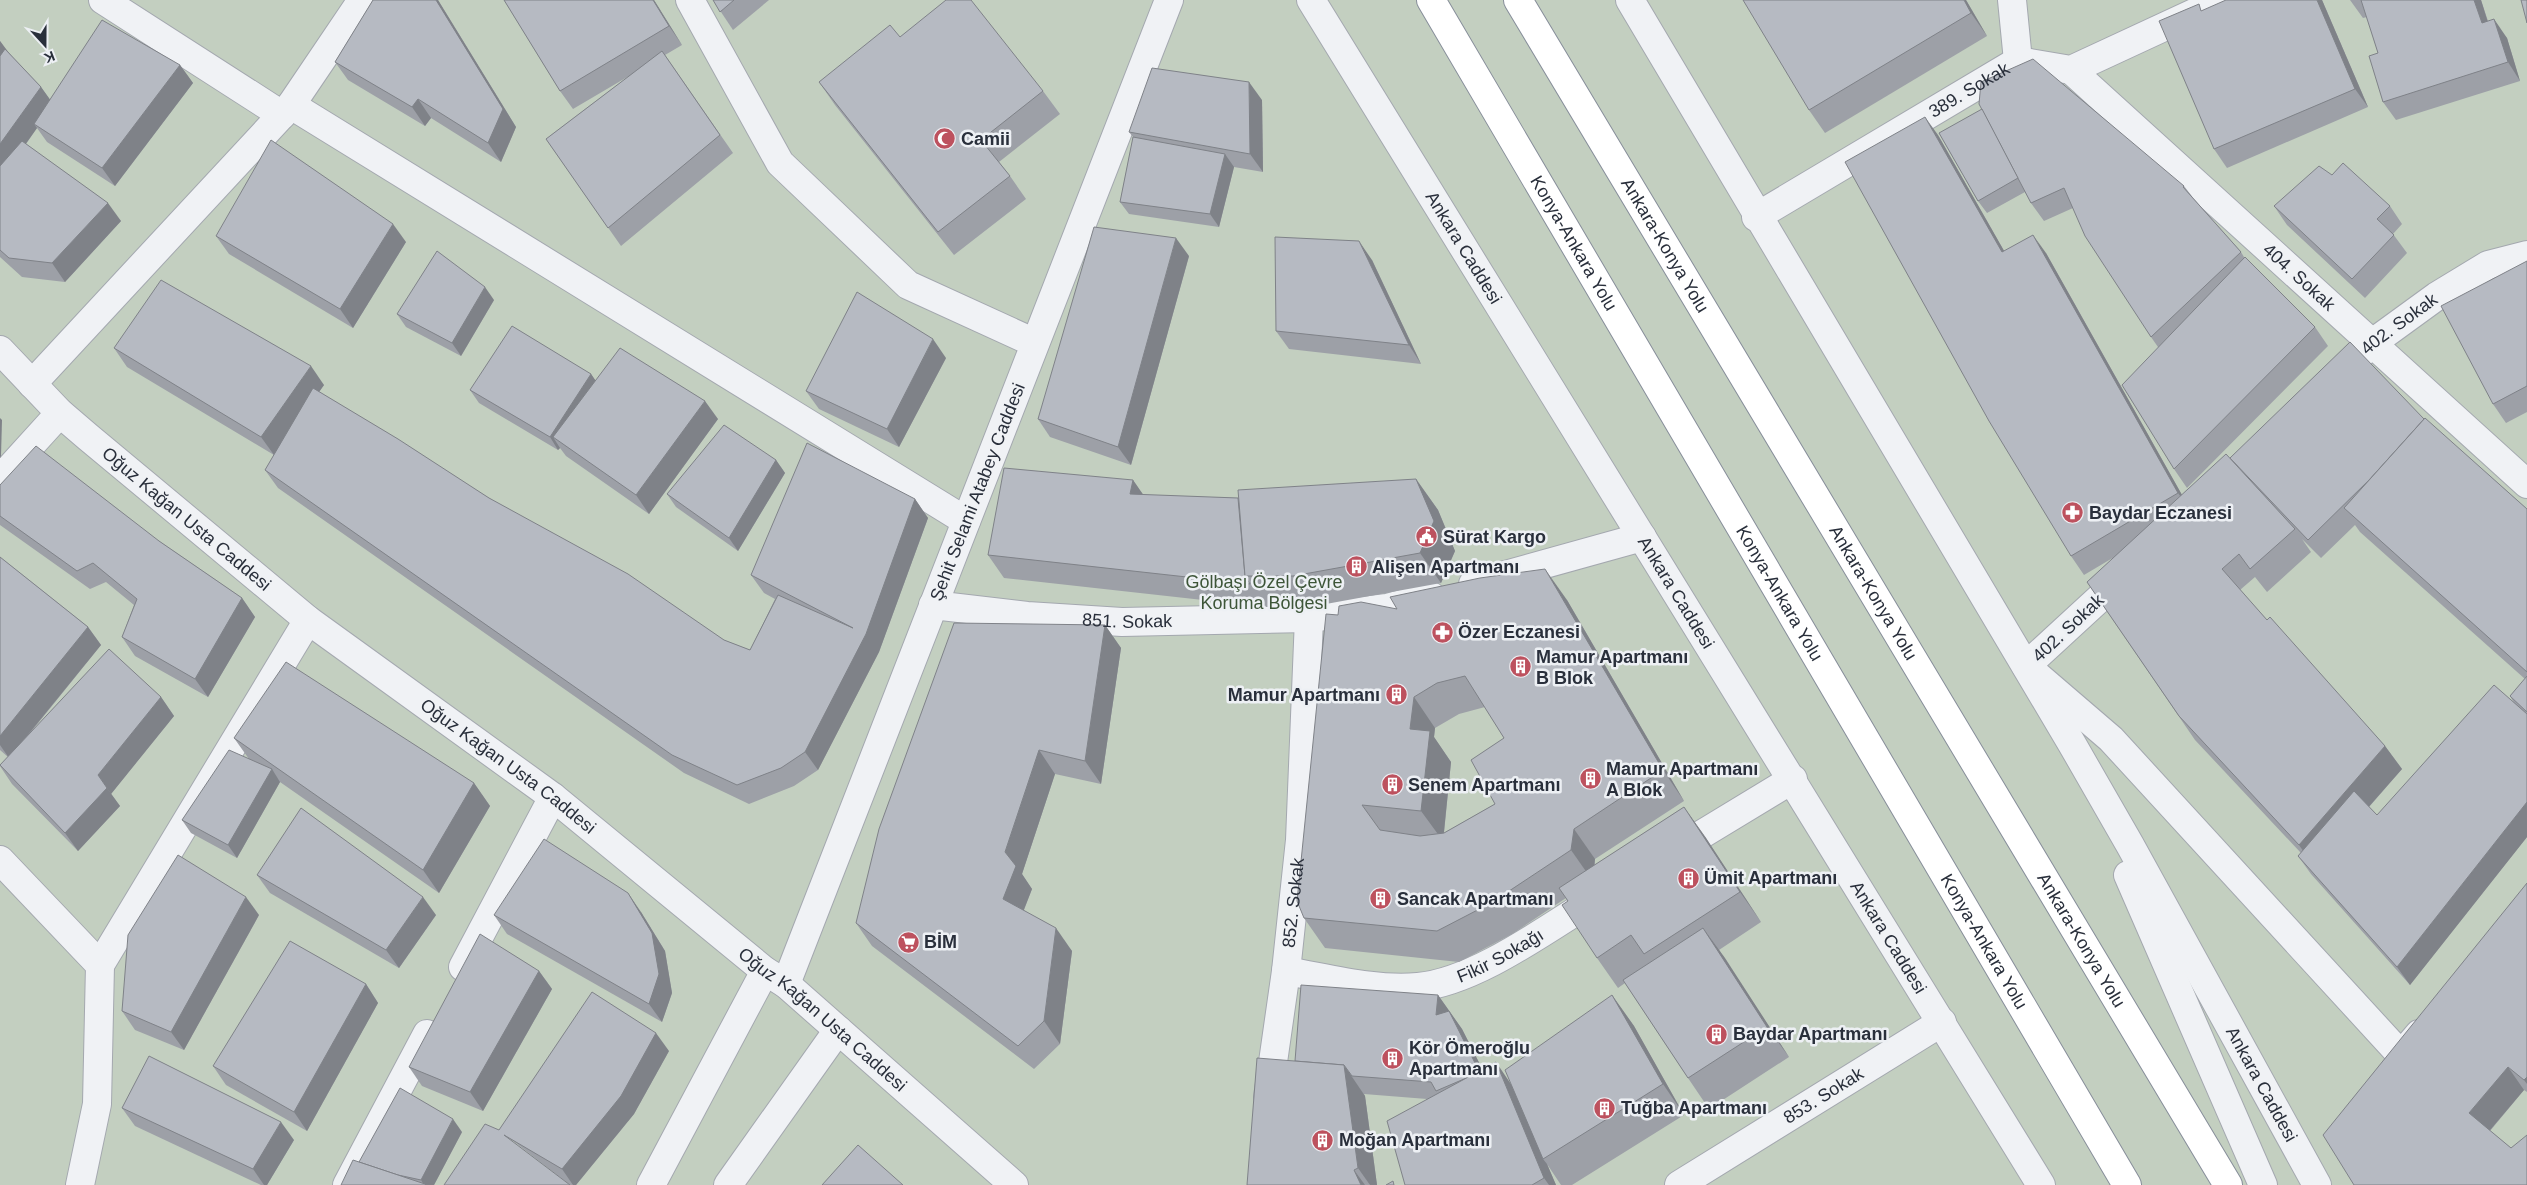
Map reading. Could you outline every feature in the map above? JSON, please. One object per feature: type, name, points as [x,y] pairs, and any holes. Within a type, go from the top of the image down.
[{"type":"highway","name":"Konya-Ankara Yolu","points":[[1431,0],[2127,1185]]},
{"type":"highway","name":"Ankara-Konya Yolu","points":[[1518,0],[2228,1185]]},
{"type":"street","points":[[103,0],[966,521]]},
{"type":"street","points":[[32,384],[287,110],[362,0]]},
{"type":"street","points":[[690,0],[780,163],[908,285],[1035,343]]},
{"type":"street","name":"Şehit Selami Atabey Caddesi","points":[[651,1185],[775,977],[933,605],[1169,0]]},
{"type":"street","name":"Ankara Caddesi","points":[[1311,0],[1793,779],[2041,1185]]},
{"type":"street","name":"Ankara Caddesi","points":[[1630,0],[1756,217],[2072,744],[2130,845],[2317,1185]]},
{"type":"street","points":[[2012,0],[2018,61]]},
{"type":"street","points":[[2071,70],[2222,0]]},
{"type":"street","name":"389. Sokak","points":[[1756,217],[2018,61],[2071,70]]},
{"type":"street","name":"404. Sokak","points":[[2071,70],[2527,484]]},
{"type":"street","name":"402. Sokak","points":[[2314,398],[2371,344],[2437,296],[2488,265],[2527,255]]},
{"type":"street","name":"Oğuz Kağan Usta Caddesi","points":[[0,350],[60,413],[308,620],[553,797],[838,1030],[1014,1185]]},
{"type":"street","points":[[0,479],[60,413]]},
{"type":"street","name":"851. Sokak","points":[[933,605],[1027,616],[1122,622],[1309,618],[1387,608],[1642,537]]},
{"type":"street","name":"402. Sokak","points":[[2026,666],[2142,559]]},
{"type":"street","name":"852. Sokak","points":[[1265,1120],[1286,971],[1300,840],[1309,618]]},
{"type":"street","points":[[87,1182],[97,1104],[100,965],[308,620]]},
{"type":"street","points":[[2026,666],[2111,738],[2401,1055],[2432,1018]]},
{"type":"street","points":[[2072,744],[2263,1185]]},
{"type":"street","points":[[1648,867],[1793,779]]},
{"type":"street","points":[[347,1185],[553,797]]},
{"type":"street","points":[[0,860],[100,965]]},
{"type":"street","name":"Fikir Sokağı","points":[[1286,971],[1384,987],[1417,987],[1440,984],[1474,971],[1622,882]]},
{"type":"street","name":"853. Sokak","points":[[1679,1185],[1942,1022]]},
{"type":"street","points":[[728,1185],[838,1030]]},
{"type":"green space","name":"Gölbaşı Özel Çevre Koruma Bölgesi","points":[[0,0],[2527,0],[2527,1185],[0,1185]]},
{"type":"building","points":[[373,0],[436,0],[503,109],[488,143],[418,99],[412,107],[335,62]]},
{"type":"building","points":[[504,0],[653,0],[669,26],[560,91]]},
{"type":"building","points":[[713,0],[734,0],[720,12]]},
{"type":"building","name":"Camii","points":[[946,0],[971,0],[1043,91],[981,140],[1010,176],[938,232],[819,82],[890,25],[900,37]]},
{"type":"building","points":[[1743,0],[1964,0],[1971,13],[1809,110]]},
{"type":"building","points":[[2226,0],[2317,0],[2355,89],[2214,149],[2159,21],[2199,4],[2201,11]]},
{"type":"building","points":[[2361,0],[2474,0],[2482,23],[2494,19],[2508,62],[2383,102],[2369,56],[2378,53]]},
{"type":"building","points":[[2521,0],[2527,0],[2527,23]]},
{"type":"building","points":[[102,20],[180,65],[102,168],[34,124]]},
{"type":"building","points":[[5,49],[41,87],[0,144],[0,56]]},
{"type":"building","points":[[662,51],[720,135],[608,228],[546,139]]},
{"type":"building","points":[[2033,59],[2184,186],[2241,252],[2151,337],[2085,236],[2064,188],[2031,203],[1979,104],[1981,82]]},
{"type":"building","points":[[1152,68],[1249,82],[1250,154],[1129,132]]},
{"type":"building","points":[[1982,109],[2018,178],[1978,201],[1939,133]]},
{"type":"building","points":[[1925,117],[2002,252],[2033,235],[2178,493],[2071,556],[1989,421],[1845,162]]},
{"type":"building","points":[[1133,137],[1225,154],[1210,214],[1120,202]]},
{"type":"building","points":[[271,140],[393,224],[340,309],[216,236]]},
{"type":"building","points":[[22,141],[108,203],[52,263],[9,258],[0,250],[0,166]]},
{"type":"building","points":[[2343,163],[2390,206],[2377,219],[2394,235],[2352,279],[2274,206],[2319,166],[2332,175]]},
{"type":"building","points":[[1094,227],[1176,238],[1118,447],[1038,419]]},
{"type":"building","points":[[1275,237],[1359,241],[1409,345],[1276,331]]},
{"type":"building","points":[[437,251],[485,287],[452,343],[397,314]]},
{"type":"building","points":[[2245,257],[2315,327],[2174,469],[2122,385]]},
{"type":"building","points":[[2527,261],[2527,386],[2493,404],[2441,306]]},
{"type":"building","points":[[161,280],[311,366],[261,437],[114,348]]},
{"type":"building","points":[[857,292],[933,339],[887,429],[806,391]]},
{"type":"building","points":[[512,326],[591,374],[550,437],[470,390]]},
{"type":"building","points":[[2350,342],[2424,419],[2369,480],[2308,540],[2230,458]]},
{"type":"building","points":[[620,348],[705,401],[636,495],[553,437]]},
{"type":"building","points":[[313,388],[398,439],[489,498],[628,574],[724,640],[750,650],[778,595],[853,628],[751,575],[807,443],[915,499],[866,634],[805,752],[781,768],[737,785],[672,755],[265,470]]},
{"type":"building","points":[[2425,418],[2527,509],[2527,672],[2344,508]]},
{"type":"building","points":[[724,425],[776,460],[729,538],[667,494]]},
{"type":"building","points":[[36,446],[159,541],[242,598],[195,679],[122,637],[137,599],[93,563],[77,571],[0,516],[0,485]]},
{"type":"building","points":[[2226,454],[2295,529],[2250,569],[2239,554],[2222,569],[2267,620],[2270,617],[2385,746],[2299,845],[2179,716],[2087,582]]},
{"type":"building","points":[[1004,468],[1133,480],[1130,494],[1238,498],[1245,576],[1250,584],[988,555]]},
{"type":"building","points":[[1416,479],[1434,521],[1420,553],[1293,576],[1245,576],[1238,490]]},
{"type":"building","points":[[0,557],[88,627],[0,736]]},
{"type":"building","points":[[1545,569],[1663,770],[1574,829],[1571,850],[1491,903],[1437,931],[1304,918],[1297,901],[1326,614],[1338,615],[1339,606],[1361,602],[1397,609],[1390,597],[1480,578]],"holes":[[[1465,676],[1504,738],[1471,760],[1495,804],[1444,833],[1420,836],[1380,830],[1362,805],[1421,811],[1430,731],[1410,729],[1414,697],[1437,683]]]},
{"type":"building","points":[[954,623],[1105,625],[1085,761],[1039,750],[1005,852],[1016,866],[1003,899],[1056,928],[1044,1021],[1018,1046],[856,923],[879,829]]},
{"type":"building","points":[[109,649],[161,697],[98,775],[107,788],[65,833],[0,765]]},
{"type":"building","points":[[286,662],[474,783],[423,870],[234,738]]},
{"type":"building","points":[[2527,676],[2527,712],[2510,696]]},
{"type":"building","points":[[2494,685],[2527,714],[2527,802],[2397,967],[2298,856],[2354,791],[2377,815]]},
{"type":"building","points":[[229,750],[272,769],[228,845],[182,820]]},
{"type":"building","points":[[1684,807],[1740,892],[1644,954],[1631,935],[1597,958],[1562,905],[1568,901],[1559,888]]},
{"type":"building","points":[[301,808],[423,897],[386,950],[257,875]]},
{"type":"building","points":[[544,839],[628,893],[652,933],[659,974],[649,1004],[494,915]]},
{"type":"building","points":[[178,855],[246,897],[171,1032],[122,1011],[128,935]]},
{"type":"building","points":[[2527,883],[2527,1077],[2524,1080],[2508,1067],[2469,1113],[2511,1148],[2527,1135],[2527,1185],[2354,1185],[2323,1135]]},
{"type":"building","name":"Baydar Apartmanı","points":[[1703,928],[1767,1027],[1688,1078],[1623,980]]},
{"type":"building","points":[[480,934],[539,971],[470,1092],[409,1067]]},
{"type":"building","points":[[290,941],[366,984],[294,1112],[213,1066]]},
{"type":"building","name":"Kör Ömeroğlu Apartmanı","points":[[1301,985],[1438,995],[1436,1015],[1449,1011],[1479,1071],[1436,1091],[1431,1082],[1352,1076],[1344,1065],[1295,1061]]},
{"type":"building","points":[[592,992],[656,1033],[621,1096],[562,1169],[504,1135],[570,1185],[444,1185],[485,1124],[499,1130]]},
{"type":"building","points":[[1612,995],[1663,1084],[1543,1159],[1505,1070]]},
{"type":"building","points":[[149,1056],[281,1122],[253,1169],[122,1108]]},
{"type":"building","points":[[1257,1058],[1344,1065],[1358,1168],[1354,1170],[1361,1185],[1247,1185]]},
{"type":"building","points":[[1496,1062],[1544,1178],[1532,1185],[1405,1185],[1387,1121]]},
{"type":"building","points":[[400,1088],[453,1119],[421,1180],[398,1175],[359,1162]]},
{"type":"building","points":[[858,1145],[903,1185],[822,1185]]},
{"type":"building","points":[[353,1160],[425,1184],[426,1185],[341,1185]]},
{"type":"building","points":[[1393,1181],[1394,1185],[1386,1185]]},
{"type":"place","name":"Camii","points":[[945,139]]},
{"type":"place","name":"Baydar Eczanesi","points":[[2073,513]]},
{"type":"place","name":"Sürat Kargo","points":[[1427,537]]},
{"type":"place","name":"Alişen Apartmanı","points":[[1356,567]]},
{"type":"place","name":"Özer Eczanesi","points":[[1442,632]]},
{"type":"place","name":"Mamur Apartmanı B Blok","points":[[1520,667]]},
{"type":"place","name":"Mamur Apartmanı","points":[[1396,695]]},
{"type":"place","name":"Mamur Apartmanı A Blok","points":[[1590,779]]},
{"type":"place","name":"Senem Apartmanı","points":[[1392,785]]},
{"type":"place","name":"Ümit Apartmanı","points":[[1688,878]]},
{"type":"place","name":"Sancak Apartmanı","points":[[1381,899]]},
{"type":"place","name":"BİM","points":[[908,942]]},
{"type":"place","name":"Baydar Apartmanı","points":[[1717,1034]]},
{"type":"place","name":"Kör Ömeroğlu Apartmanı","points":[[1393,1058]]},
{"type":"place","name":"Tuğba Apartmanı","points":[[1605,1108]]},
{"type":"place","name":"Moğan Apartmanı","points":[[1323,1140]]}]
